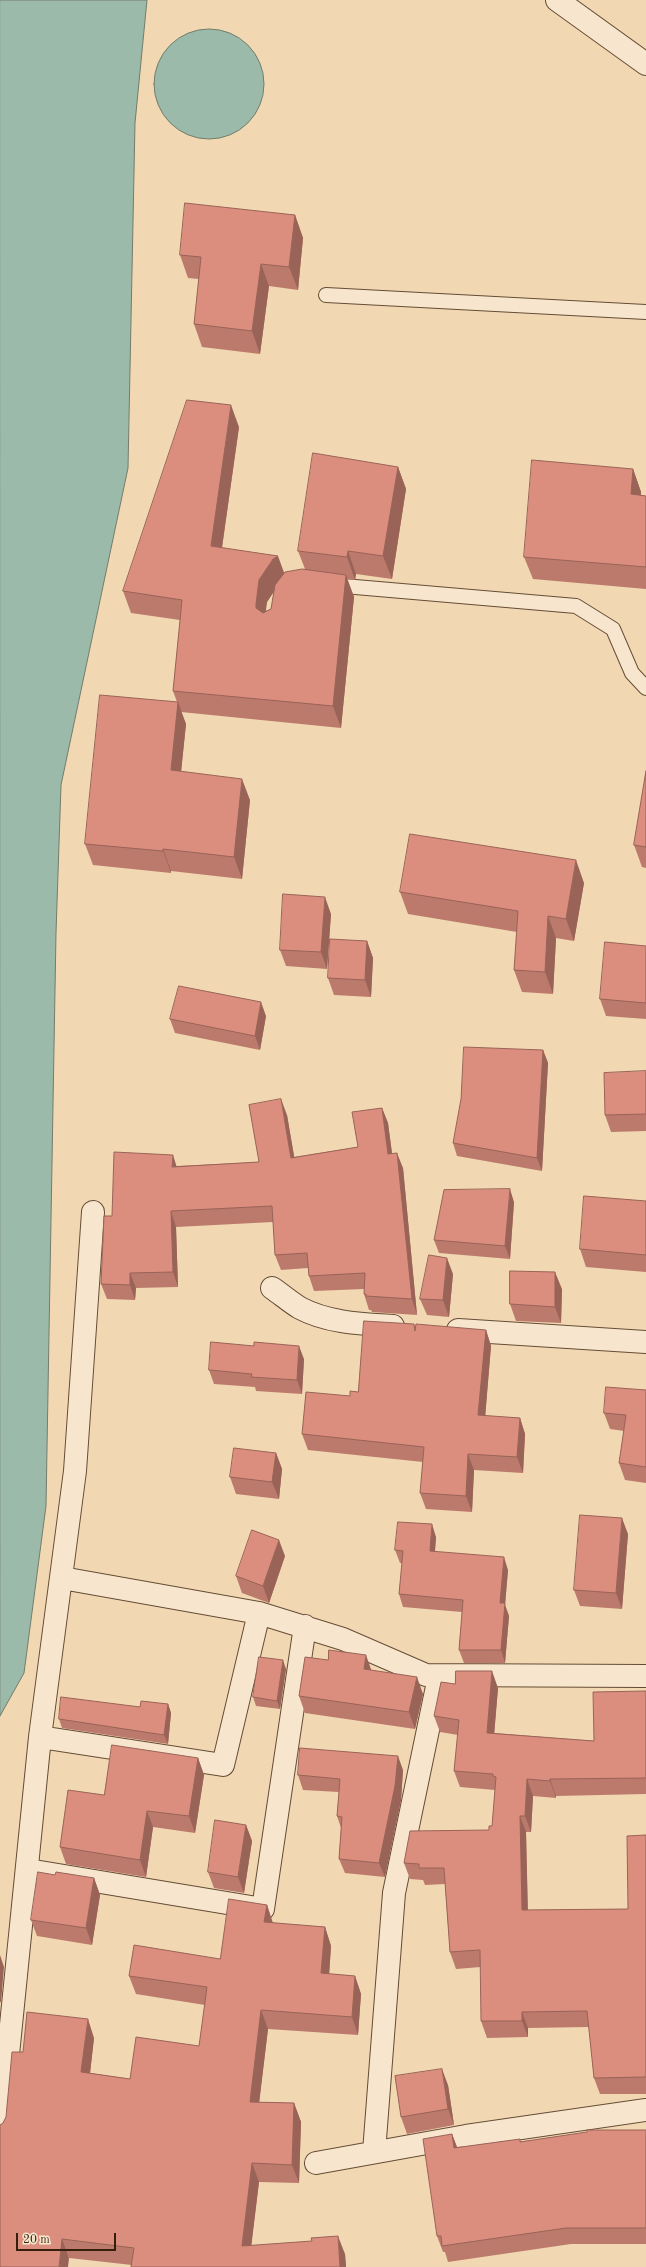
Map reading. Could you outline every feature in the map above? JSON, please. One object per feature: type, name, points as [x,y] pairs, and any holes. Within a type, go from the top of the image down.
[{"type":"street","points":[[557,0],[646,64]]},
{"type":"street","points":[[0,2134],[28,1870],[40,1737],[75,1471],[93,1212]]},
{"type":"street","points":[[272,1288],[300,1308],[323,1316],[352,1323],[416,1328]]},
{"type":"street","points":[[439,1329],[646,1342]]},
{"type":"street","points":[[62,1578],[260,1613],[343,1639],[412,1671],[439,1677],[646,1676]]},
{"type":"street","points":[[40,1737],[223,1765],[260,1613]]},
{"type":"street","points":[[28,1870],[263,1909],[305,1626]]},
{"type":"street","points":[[374,2152],[394,1893],[439,1677]]},
{"type":"street","points":[[316,2163],[466,2136],[646,2110]]},
{"type":"lane","points":[[326,295],[646,312]]},
{"type":"lane","points":[[316,583],[351,588],[576,606],[613,629],[632,673],[646,688]]},
{"type":"shaded area","points":[[0,0],[147,0],[135,123],[128,468],[61,785],[56,933],[46,1506],[24,1673],[0,1716]]},
{"type":"shaded area","points":[[209,29],[230,33],[240,38],[248,45],[255,53],[260,63],[264,84],[260,105],[255,115],[248,123],[240,130],[230,135],[209,139],[188,135],[178,130],[170,123],[163,115],[158,105],[154,84],[158,63],[163,53],[170,45],[178,38],[188,33]]},
{"type":"building","points":[[185,203],[295,215],[289,267],[261,264],[252,331],[194,324],[201,257],[180,255]]},
{"type":"building","points":[[187,400],[231,405],[211,546],[278,556],[273,559],[259,580],[256,608],[263,613],[271,609],[275,585],[285,572],[302,569],[346,575],[333,706],[173,691],[182,600],[123,591]]},
{"type":"building","points":[[313,453],[398,467],[383,556],[348,551],[347,557],[298,551]]},
{"type":"building","points":[[532,460],[633,469],[631,494],[646,496],[646,567],[524,557]]},
{"type":"building","points":[[100,695],[178,702],[171,770],[242,779],[234,857],[163,849],[163,851],[85,844]]},
{"type":"building","points":[[646,771],[646,847],[634,845]]},
{"type":"building","points":[[410,834],[576,860],[566,919],[548,916],[545,972],[514,970],[518,911],[400,892]]},
{"type":"building","points":[[283,894],[325,897],[321,952],[280,950]]},
{"type":"building","points":[[330,939],[367,941],[365,980],[328,978]]},
{"type":"building","points":[[605,942],[646,946],[646,1003],[600,999]]},
{"type":"building","points":[[179,986],[261,1002],[255,1036],[170,1019]]},
{"type":"building","points":[[464,1047],[543,1050],[537,1158],[453,1143],[461,1099]]},
{"type":"building","points":[[646,1071],[646,1114],[605,1115],[604,1073]]},
{"type":"building","points":[[281,1099],[291,1158],[358,1147],[352,1112],[382,1108],[388,1154],[397,1153],[412,1299],[366,1296],[366,1294],[364,1294],[365,1273],[309,1276],[307,1253],[275,1255],[272,1206],[171,1211],[173,1272],[130,1273],[130,1285],[101,1284],[104,1216],[112,1216],[114,1152],[173,1155],[172,1167],[259,1162],[249,1105]]},
{"type":"building","points":[[510,1189],[505,1246],[434,1240],[444,1190]]},
{"type":"building","points":[[584,1196],[646,1201],[646,1255],[580,1249]]},
{"type":"building","points":[[429,1255],[447,1258],[443,1300],[420,1299]]},
{"type":"building","points":[[510,1271],[555,1272],[555,1307],[510,1304]]},
{"type":"building","points":[[364,1321],[414,1324],[415,1331],[416,1324],[486,1330],[478,1415],[520,1418],[517,1457],[468,1454],[466,1496],[420,1493],[424,1447],[302,1434],[306,1392],[350,1396],[350,1391],[358,1392]]},
{"type":"building","points":[[211,1342],[254,1346],[254,1342],[299,1346],[297,1380],[251,1377],[252,1374],[209,1370]]},
{"type":"building","points":[[606,1387],[646,1390],[646,1467],[619,1463],[626,1415],[604,1413]]},
{"type":"building","points":[[234,1448],[276,1453],[272,1482],[230,1477]]},
{"type":"building","points":[[580,1515],[622,1518],[616,1593],[574,1590]]},
{"type":"building","points":[[398,1522],[432,1524],[430,1551],[504,1557],[500,1603],[505,1603],[501,1650],[459,1650],[463,1600],[399,1594],[403,1551],[395,1550]]},
{"type":"building","points":[[252,1530],[279,1540],[263,1586],[236,1576]]},
{"type":"building","points":[[329,1650],[366,1655],[364,1669],[417,1677],[409,1712],[299,1696],[305,1657],[328,1660]]},
{"type":"building","points":[[259,1657],[283,1660],[277,1701],[253,1697]]},
{"type":"building","points":[[456,1671],[492,1671],[487,1733],[594,1741],[593,1692],[646,1691],[646,1778],[550,1779],[550,1781],[527,1779],[525,1816],[520,1816],[522,1910],[628,1909],[627,1836],[646,1835],[646,2077],[594,2078],[587,2011],[522,2012],[522,2021],[481,2021],[480,1950],[450,1952],[444,1868],[419,1868],[419,1864],[404,1863],[410,1831],[489,1830],[489,1826],[492,1826],[496,1777],[493,1776],[493,1774],[454,1771],[459,1720],[434,1716],[441,1682],[455,1684]]},
{"type":"building","points":[[61,1697],[140,1707],[141,1701],[168,1704],[164,1735],[59,1719]]},
{"type":"building","points":[[112,1745],[198,1758],[189,1816],[147,1811],[140,1860],[60,1847],[68,1790],[104,1795]]},
{"type":"building","points":[[300,1748],[398,1756],[395,1786],[379,1863],[339,1859],[342,1817],[337,1816],[340,1779],[298,1775]]},
{"type":"building","points":[[215,1820],[246,1825],[238,1877],[208,1872]]},
{"type":"building","points":[[38,1872],[55,1875],[56,1872],[94,1878],[86,1928],[31,1920]]},
{"type":"building","points":[[229,1899],[267,1905],[264,1922],[325,1927],[321,1973],[355,1976],[352,2017],[261,2010],[250,2102],[294,2103],[292,2165],[252,2163],[242,2246],[312,2241],[311,2238],[338,2236],[340,2267],[131,2267],[134,2248],[62,2239],[59,2267],[0,2267],[0,2125],[6,2117],[12,2052],[23,2052],[27,2012],[88,2019],[81,2072],[130,2079],[136,2037],[199,2046],[207,1987],[129,1976],[134,1945],[220,1959]]},
{"type":"building","points":[[442,2069],[448,2109],[401,2117],[395,2076]]},
{"type":"building","points":[[587,2130],[646,2130],[646,2228],[566,2228],[442,2246],[441,2236],[437,2236],[423,2139],[452,2134],[454,2148],[520,2139],[520,2142],[587,2132]]}]
